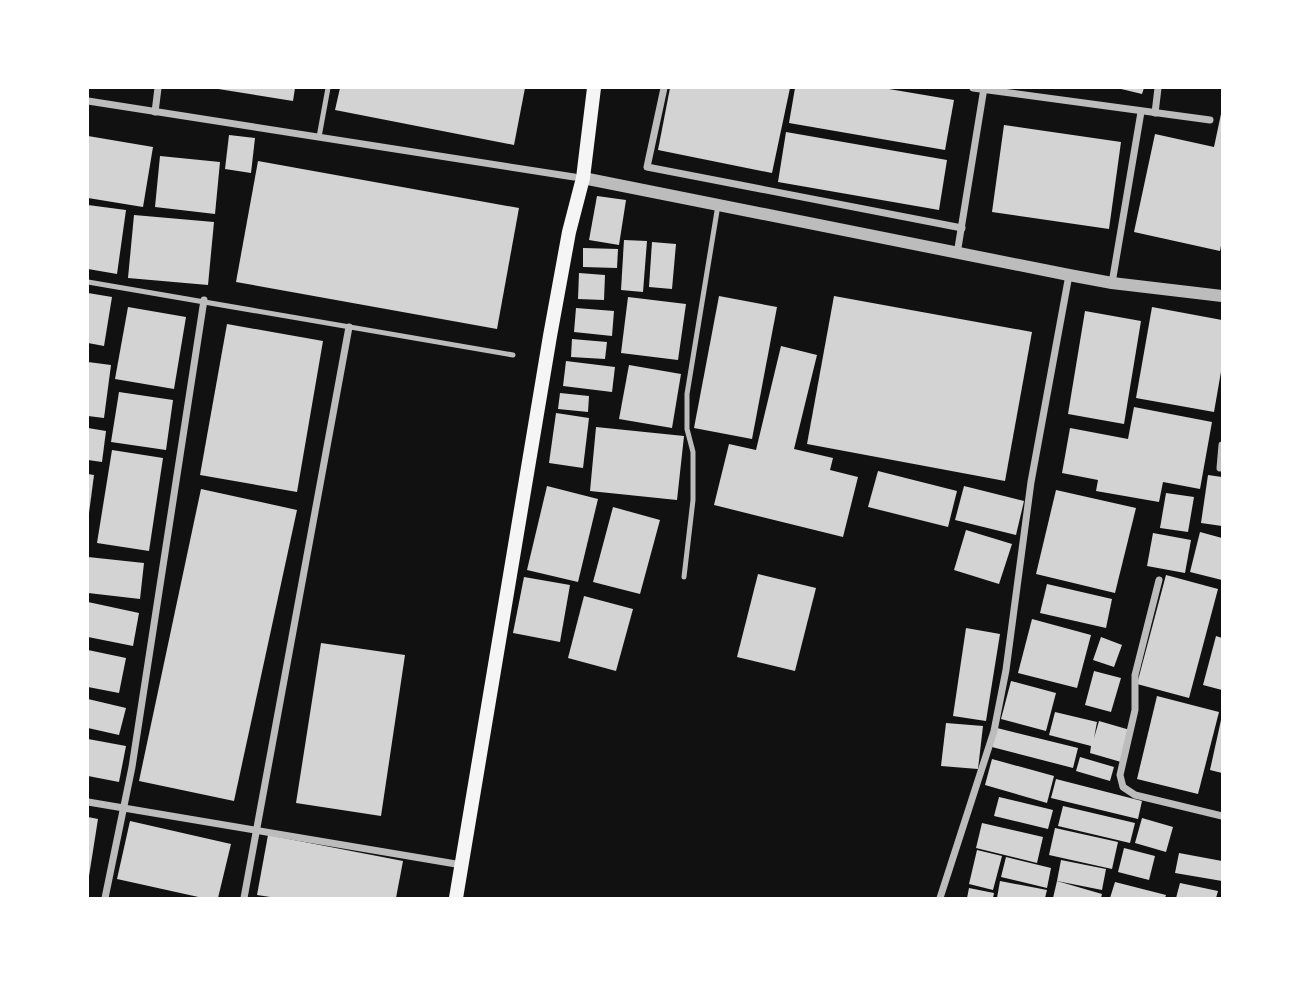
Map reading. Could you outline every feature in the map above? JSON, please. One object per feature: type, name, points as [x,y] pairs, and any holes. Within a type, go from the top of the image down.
[{"type":"main road","points":[[456,898],[594,88]]},
{"type":"street","points":[[155,112],[158,88]]},
{"type":"street","points":[[664,88],[647,167],[962,228]]},
{"type":"street","points":[[973,88],[1210,120]]},
{"type":"street","points":[[1155,113],[1158,88]]},
{"type":"street","points":[[957,254],[984,89]]},
{"type":"street","points":[[88,101],[579,177],[1112,283],[1223,296]]},
{"type":"street","points":[[1112,283],[1141,112]]},
{"type":"street","points":[[940,898],[994,732],[1006,670],[1031,482],[1069,275]]},
{"type":"street","points":[[105,898],[132,767],[204,300]]},
{"type":"street","points":[[244,898],[349,327]]},
{"type":"street","points":[[1220,468],[1223,445]]},
{"type":"street","points":[[1159,580],[1135,675],[1135,710],[1120,775],[1123,787],[1135,795],[1223,817]]},
{"type":"street","points":[[88,802],[462,865]]},
{"type":"lane","points":[[319,137],[328,88]]},
{"type":"lane","points":[[684,577],[693,500],[693,452],[687,429],[687,394],[718,205]]},
{"type":"lane","points":[[88,282],[513,355]]},
{"type":"building","points":[[212,88],[295,88],[293,101]]},
{"type":"building","points":[[340,88],[525,88],[514,145],[335,110]]},
{"type":"building","points":[[670,88],[790,88],[772,173],[658,150]]},
{"type":"building","points":[[795,88],[883,88],[954,100],[945,150],[789,123]]},
{"type":"building","points":[[1117,88],[1144,88],[1142,94]]},
{"type":"building","points":[[1221,114],[1220,251],[1134,232],[1155,134],[1214,147]]},
{"type":"building","points":[[1004,125],[1121,142],[1109,229],[992,212]]},
{"type":"building","points":[[786,132],[947,160],[939,210],[778,182]]},
{"type":"building","points":[[229,135],[255,138],[251,173],[225,169]]},
{"type":"building","points":[[88,136],[153,147],[143,207],[88,198]]},
{"type":"building","points":[[160,156],[220,162],[215,214],[155,207]]},
{"type":"building","points":[[258,161],[519,208],[497,329],[236,282]]},
{"type":"building","points":[[597,196],[626,200],[619,245],[589,240]]},
{"type":"building","points":[[88,205],[126,210],[117,274],[88,269]]},
{"type":"building","points":[[134,215],[214,222],[208,285],[128,278]]},
{"type":"building","points":[[624,240],[647,241],[643,292],[621,290]]},
{"type":"building","points":[[652,242],[676,244],[672,289],[649,287]]},
{"type":"building","points":[[583,248],[618,249],[617,268],[583,267]]},
{"type":"building","points":[[579,273],[605,275],[604,300],[578,299]]},
{"type":"building","points":[[88,293],[112,297],[104,346],[88,343]]},
{"type":"building","points":[[719,296],[777,307],[752,439],[694,428]]},
{"type":"building","points":[[834,296],[1032,332],[1005,481],[807,444]]},
{"type":"building","points":[[628,297],[686,304],[678,360],[621,353]]},
{"type":"building","points":[[128,307],[186,317],[174,389],[115,379]]},
{"type":"building","points":[[1152,307],[1222,320],[1222,366],[1214,412],[1136,398]]},
{"type":"building","points":[[576,308],[614,311],[612,336],[574,332]]},
{"type":"building","points":[[1085,311],[1141,321],[1124,424],[1068,414]]},
{"type":"building","points":[[227,324],[323,341],[297,492],[200,475]]},
{"type":"building","points":[[572,339],[607,342],[605,359],[571,357]]},
{"type":"building","points":[[781,346],[817,355],[794,449],[833,458],[830,470],[858,477],[843,537],[714,505],[729,444],[756,450]]},
{"type":"building","points":[[566,361],[615,367],[612,392],[563,386]]},
{"type":"building","points":[[88,362],[111,365],[104,418],[88,416]]},
{"type":"building","points":[[629,365],[681,374],[672,428],[619,419]]},
{"type":"building","points":[[119,392],[173,400],[166,450],[111,442]]},
{"type":"building","points":[[560,393],[589,396],[588,412],[558,409]]},
{"type":"building","points":[[1134,407],[1212,422],[1200,489],[1163,482],[1159,502],[1096,491],[1098,480],[1062,473],[1070,428],[1128,439]]},
{"type":"building","points":[[556,413],[589,418],[583,468],[549,463]]},
{"type":"building","points":[[596,427],[684,436],[677,500],[590,491]]},
{"type":"building","points":[[88,428],[106,431],[102,462],[88,460]]},
{"type":"building","points":[[112,450],[163,458],[149,551],[97,543]]},
{"type":"building","points":[[878,471],[957,491],[948,527],[868,507]]},
{"type":"building","points":[[88,474],[94,475],[89,513],[88,512]]},
{"type":"building","points":[[1208,475],[1222,477],[1222,526],[1201,523]]},
{"type":"building","points":[[547,486],[598,499],[578,582],[527,570]]},
{"type":"building","points":[[964,486],[1024,501],[1016,535],[955,520]]},
{"type":"building","points":[[201,489],[297,510],[234,801],[139,781]]},
{"type":"building","points":[[1056,490],[1136,508],[1115,593],[1036,574]]},
{"type":"building","points":[[1166,493],[1194,497],[1188,532],[1160,528]]},
{"type":"building","points":[[613,507],[660,520],[640,594],[593,582]]},
{"type":"building","points":[[966,530],[1012,544],[999,584],[954,570]]},
{"type":"building","points":[[1200,532],[1222,538],[1222,580],[1190,572]]},
{"type":"building","points":[[1153,533],[1191,540],[1185,573],[1147,566]]},
{"type":"building","points":[[88,557],[144,563],[140,599],[88,593]]},
{"type":"building","points":[[758,574],[816,588],[795,671],[737,657]]},
{"type":"building","points":[[1166,575],[1218,589],[1189,698],[1137,684]]},
{"type":"building","points":[[524,577],[570,585],[560,642],[513,633]]},
{"type":"building","points":[[1047,584],[1112,599],[1106,628],[1040,613]]},
{"type":"building","points":[[584,596],[633,609],[616,671],[568,658]]},
{"type":"building","points":[[88,602],[139,613],[133,646],[88,637]]},
{"type":"building","points":[[1032,619],[1091,635],[1077,688],[1018,673]]},
{"type":"building","points":[[966,628],[1000,634],[986,721],[953,716]]},
{"type":"building","points":[[1216,636],[1222,638],[1222,690],[1203,685]]},
{"type":"building","points":[[1101,637],[1122,645],[1114,667],[1093,660]]},
{"type":"building","points":[[321,643],[405,655],[381,816],[296,803]]},
{"type":"building","points":[[88,650],[126,658],[119,693],[88,687]]},
{"type":"building","points":[[1094,671],[1121,678],[1111,712],[1085,705]]},
{"type":"building","points":[[1011,681],[1056,693],[1046,731],[1001,719]]},
{"type":"building","points":[[1157,696],[1219,712],[1198,794],[1137,779]]},
{"type":"building","points":[[88,699],[126,708],[119,735],[88,728]]},
{"type":"building","points":[[1055,712],[1097,722],[1094,738],[1099,721],[1130,730],[1121,762],[1090,753],[1091,746],[1049,735]]},
{"type":"building","points":[[1222,720],[1222,773],[1210,770]]},
{"type":"building","points":[[946,723],[983,726],[978,769],[941,766]]},
{"type":"building","points":[[997,728],[1078,748],[1073,768],[992,747]]},
{"type":"building","points":[[88,739],[126,746],[119,782],[88,776]]},
{"type":"building","points":[[1080,757],[1114,767],[1110,781],[1076,771]]},
{"type":"building","points":[[992,759],[1054,776],[1047,803],[985,785]]},
{"type":"building","points":[[1056,779],[1142,801],[1138,819],[1051,798]]},
{"type":"building","points":[[999,797],[1053,810],[1048,829],[994,816]]},
{"type":"building","points":[[1063,806],[1135,823],[1130,843],[1058,826]]},
{"type":"building","points":[[88,817],[98,819],[89,876],[88,876]]},
{"type":"building","points":[[1142,818],[1173,827],[1166,852],[1135,843]]},
{"type":"building","points":[[130,821],[231,844],[218,898],[203,898],[117,879]]},
{"type":"building","points":[[982,823],[1043,837],[1037,863],[976,848]]},
{"type":"building","points":[[1055,828],[1118,842],[1112,869],[1049,855]]},
{"type":"building","points":[[268,835],[403,861],[396,898],[277,898],[257,895]]},
{"type":"building","points":[[1124,848],[1155,856],[1149,880],[1118,872]]},
{"type":"building","points":[[977,850],[1002,856],[993,890],[969,884]]},
{"type":"building","points":[[1179,853],[1222,861],[1222,881],[1175,873]]},
{"type":"building","points":[[1006,857],[1051,868],[1047,888],[1001,877]]},
{"type":"building","points":[[1061,860],[1106,869],[1102,890],[1057,881]]},
{"type":"building","points":[[1000,881],[1047,890],[1045,898],[997,898]]},
{"type":"building","points":[[1057,881],[1102,894],[1101,898],[1053,898]]},
{"type":"building","points":[[1115,882],[1166,895],[1165,898],[1110,898]]},
{"type":"building","points":[[1180,883],[1218,891],[1216,898],[1176,898]]},
{"type":"building","points":[[969,888],[994,893],[993,898],[967,898]]}]
